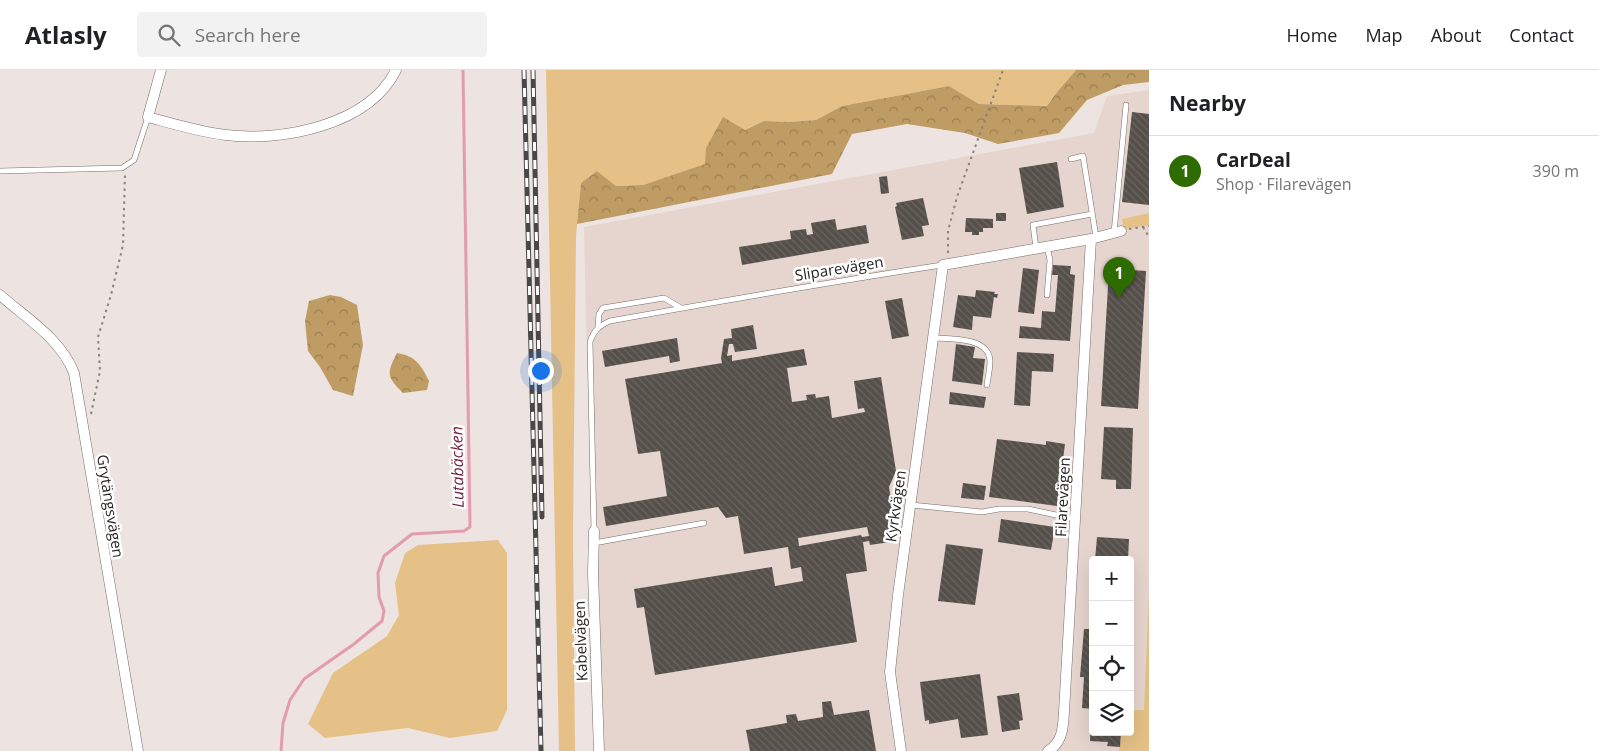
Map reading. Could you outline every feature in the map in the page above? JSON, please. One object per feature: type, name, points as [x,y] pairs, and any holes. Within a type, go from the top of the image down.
[{"type":"street","points":[[161,70],[148,117],[188,128],[226,135],[257,137],[295,132],[342,120],[372,100],[393,77],[396,70]]},
{"type":"street","points":[[946,261],[1042,247],[1117,232]]},
{"type":"street","name":"Filarevägen","points":[[1054,749],[1063,732],[1093,238]]},
{"type":"street","name":"Kyrkvägen","points":[[901,751],[890,672],[910,505],[933,338],[946,261]]},
{"type":"street","name":"Grytängsvägen","points":[[0,295],[53,341],[62,351],[74,373],[138,751]]},
{"type":"street","name":"Kabelvägen","points":[[594,531],[599,751]]},
{"type":"lane","points":[[1117,232],[1126,106]]},
{"type":"lane","points":[[0,171],[122,168],[134,160],[148,117]]},
{"type":"lane","points":[[1071,158],[1082,156],[1092,214],[1093,238]]},
{"type":"lane","points":[[1047,295],[1050,260],[1042,247],[1033,225],[1092,214]]},
{"type":"lane","name":"Sliparevägen","points":[[598,326],[610,321],[946,261]]},
{"type":"lane","points":[[594,531],[590,342],[598,326],[599,314],[603,308],[664,298],[682,308]]},
{"type":"lane","points":[[933,338],[970,341],[984,348],[990,361],[987,385]]},
{"type":"lane","points":[[910,505],[982,512],[999,508],[1028,508],[1076,519]]},
{"type":"lane","points":[[594,543],[704,523]]},
{"type":"path","points":[[946,261],[948,231],[957,197],[1003,70]]},
{"type":"path","points":[[82,423],[92,412],[100,371],[98,337],[111,295],[123,245],[126,166]]},
{"type":"path","points":[[1117,232],[1149,226]]},
{"type":"path","points":[[1143,227],[1149,237]]},
{"type":"shaded area","points":[[546,70],[1076,70],[1047,106],[979,104],[949,86],[842,106],[816,120],[764,121],[706,148],[706,164],[643,185],[616,186],[597,171],[581,183],[576,236],[573,537],[575,751],[559,751]]},
{"type":"shaded area","points":[[1149,90],[1149,624],[1147,718],[1134,718],[1134,556],[1089,556],[1089,736],[1125,736],[1125,751],[596,751],[584,227],[1094,133],[1107,96]]},
{"type":"shaded area","points":[[1149,213],[1149,225],[1124,229],[1122,219]]},
{"type":"shaded area","points":[[498,540],[507,553],[507,710],[497,731],[450,738],[408,728],[325,738],[308,724],[333,673],[387,636],[399,615],[395,583],[405,553],[418,545]]},
{"type":"shaded area","points":[[1149,592],[1149,751],[1119,751],[1121,736],[1134,736],[1134,710],[1144,710]]},
{"type":"green space","points":[[1076,70],[1149,70],[1149,82],[1123,85],[1087,100],[1059,133],[998,144],[965,133],[907,124],[852,134],[832,174],[577,224],[581,183],[597,171],[616,186],[643,185],[705,164],[706,148],[723,117],[745,130],[764,121],[816,120],[842,106],[949,86],[979,104],[1047,106]]},
{"type":"green space","points":[[330,295],[341,297],[357,305],[363,345],[353,396],[333,390],[308,351],[305,321],[309,301]]},
{"type":"green space","points":[[397,353],[409,356],[417,362],[429,381],[427,390],[403,393],[394,383],[391,379],[390,371]]},
{"type":"building","points":[[1132,112],[1149,114],[1149,205],[1122,202]]},
{"type":"building","points":[[1057,162],[1064,207],[1027,214],[1019,168]]},
{"type":"building","points":[[887,176],[889,193],[881,194],[879,177]]},
{"type":"building","points":[[923,198],[929,225],[922,226],[924,236],[902,240],[895,207],[897,206],[896,203]]},
{"type":"building","points":[[996,213],[1006,213],[1006,221],[996,221]]},
{"type":"building","points":[[966,218],[993,219],[993,228],[983,228],[983,232],[979,232],[979,235],[972,235],[972,232],[965,232]]},
{"type":"building","points":[[835,219],[837,230],[866,225],[869,243],[742,265],[739,247],[791,239],[790,231],[806,229],[807,235],[813,234],[811,223]]},
{"type":"building","points":[[1053,265],[1071,266],[1070,274],[1075,275],[1070,341],[1019,338],[1020,326],[1041,328],[1042,311],[1055,312],[1058,275],[1052,275]]},
{"type":"building","points":[[1128,267],[1131,270],[1146,271],[1138,409],[1101,406],[1109,269],[1125,270]]},
{"type":"building","points":[[1023,268],[1039,270],[1034,314],[1018,312]]},
{"type":"building","points":[[976,290],[998,294],[997,298],[994,297],[991,318],[973,316],[972,330],[953,327],[958,295],[975,297]]},
{"type":"building","points":[[902,298],[909,336],[892,339],[885,301]]},
{"type":"building","points":[[753,325],[757,349],[735,352],[733,344],[729,344],[727,356],[732,355],[732,361],[804,349],[807,365],[787,368],[792,402],[807,400],[806,395],[815,394],[816,398],[829,396],[832,418],[865,412],[864,408],[858,409],[854,381],[881,377],[896,471],[889,487],[893,513],[890,542],[870,545],[869,541],[863,542],[867,571],[846,574],[857,642],[655,675],[644,607],[637,608],[634,589],[772,567],[775,586],[803,581],[801,567],[791,569],[788,547],[744,554],[738,516],[726,518],[718,507],[606,526],[603,507],[667,496],[660,451],[638,454],[625,379],[722,363],[724,339],[732,338],[731,329]],"holes":[[[867,527],[869,536],[862,537],[861,535],[799,546],[798,538]]]},
{"type":"building","points":[[677,338],[680,361],[670,363],[669,356],[605,367],[602,351]]},
{"type":"building","points":[[956,344],[975,347],[973,358],[985,359],[982,385],[952,381]]},
{"type":"building","points":[[1017,352],[1054,354],[1053,372],[1032,371],[1030,406],[1014,405]]},
{"type":"building","points":[[950,392],[986,397],[984,408],[949,404]]},
{"type":"building","points":[[1104,427],[1133,428],[1131,489],[1116,489],[1116,480],[1101,479]]},
{"type":"building","points":[[997,439],[1046,445],[1046,441],[1065,444],[1057,506],[989,497]]},
{"type":"building","points":[[963,483],[986,486],[984,500],[961,498]]},
{"type":"building","points":[[1001,519],[1055,527],[1051,550],[998,542]]},
{"type":"building","points":[[1097,537],[1129,539],[1128,556],[1095,556]]},
{"type":"building","points":[[946,544],[983,549],[975,605],[938,601]]},
{"type":"building","points":[[1084,629],[1089,629],[1089,709],[1082,708],[1084,677],[1080,677]]},
{"type":"building","points":[[980,674],[988,735],[961,738],[958,719],[929,724],[929,720],[925,721],[920,682]]},
{"type":"building","points":[[1019,693],[1023,720],[1019,721],[1020,729],[1002,732],[997,696]]},
{"type":"building","points":[[831,701],[834,715],[869,710],[876,751],[750,751],[746,730],[787,723],[786,715],[796,714],[798,721],[823,717],[822,702]]},
{"type":"building","points":[[1090,736],[1121,736],[1120,747],[1107,746],[1108,742],[1090,741]]},
{"type":"waterway","name":"Lutabäcken","points":[[281,751],[283,723],[290,700],[304,679],[354,644],[382,621],[384,611],[379,597],[378,573],[384,556],[412,534],[464,531],[470,527],[463,70]]},
{"type":"railway","points":[[524,70],[541,751]]},
{"type":"railway","points":[[533,70],[542,517]]},
{"type":"place","name":"CarDeal","points":[[1119,298]]}]
